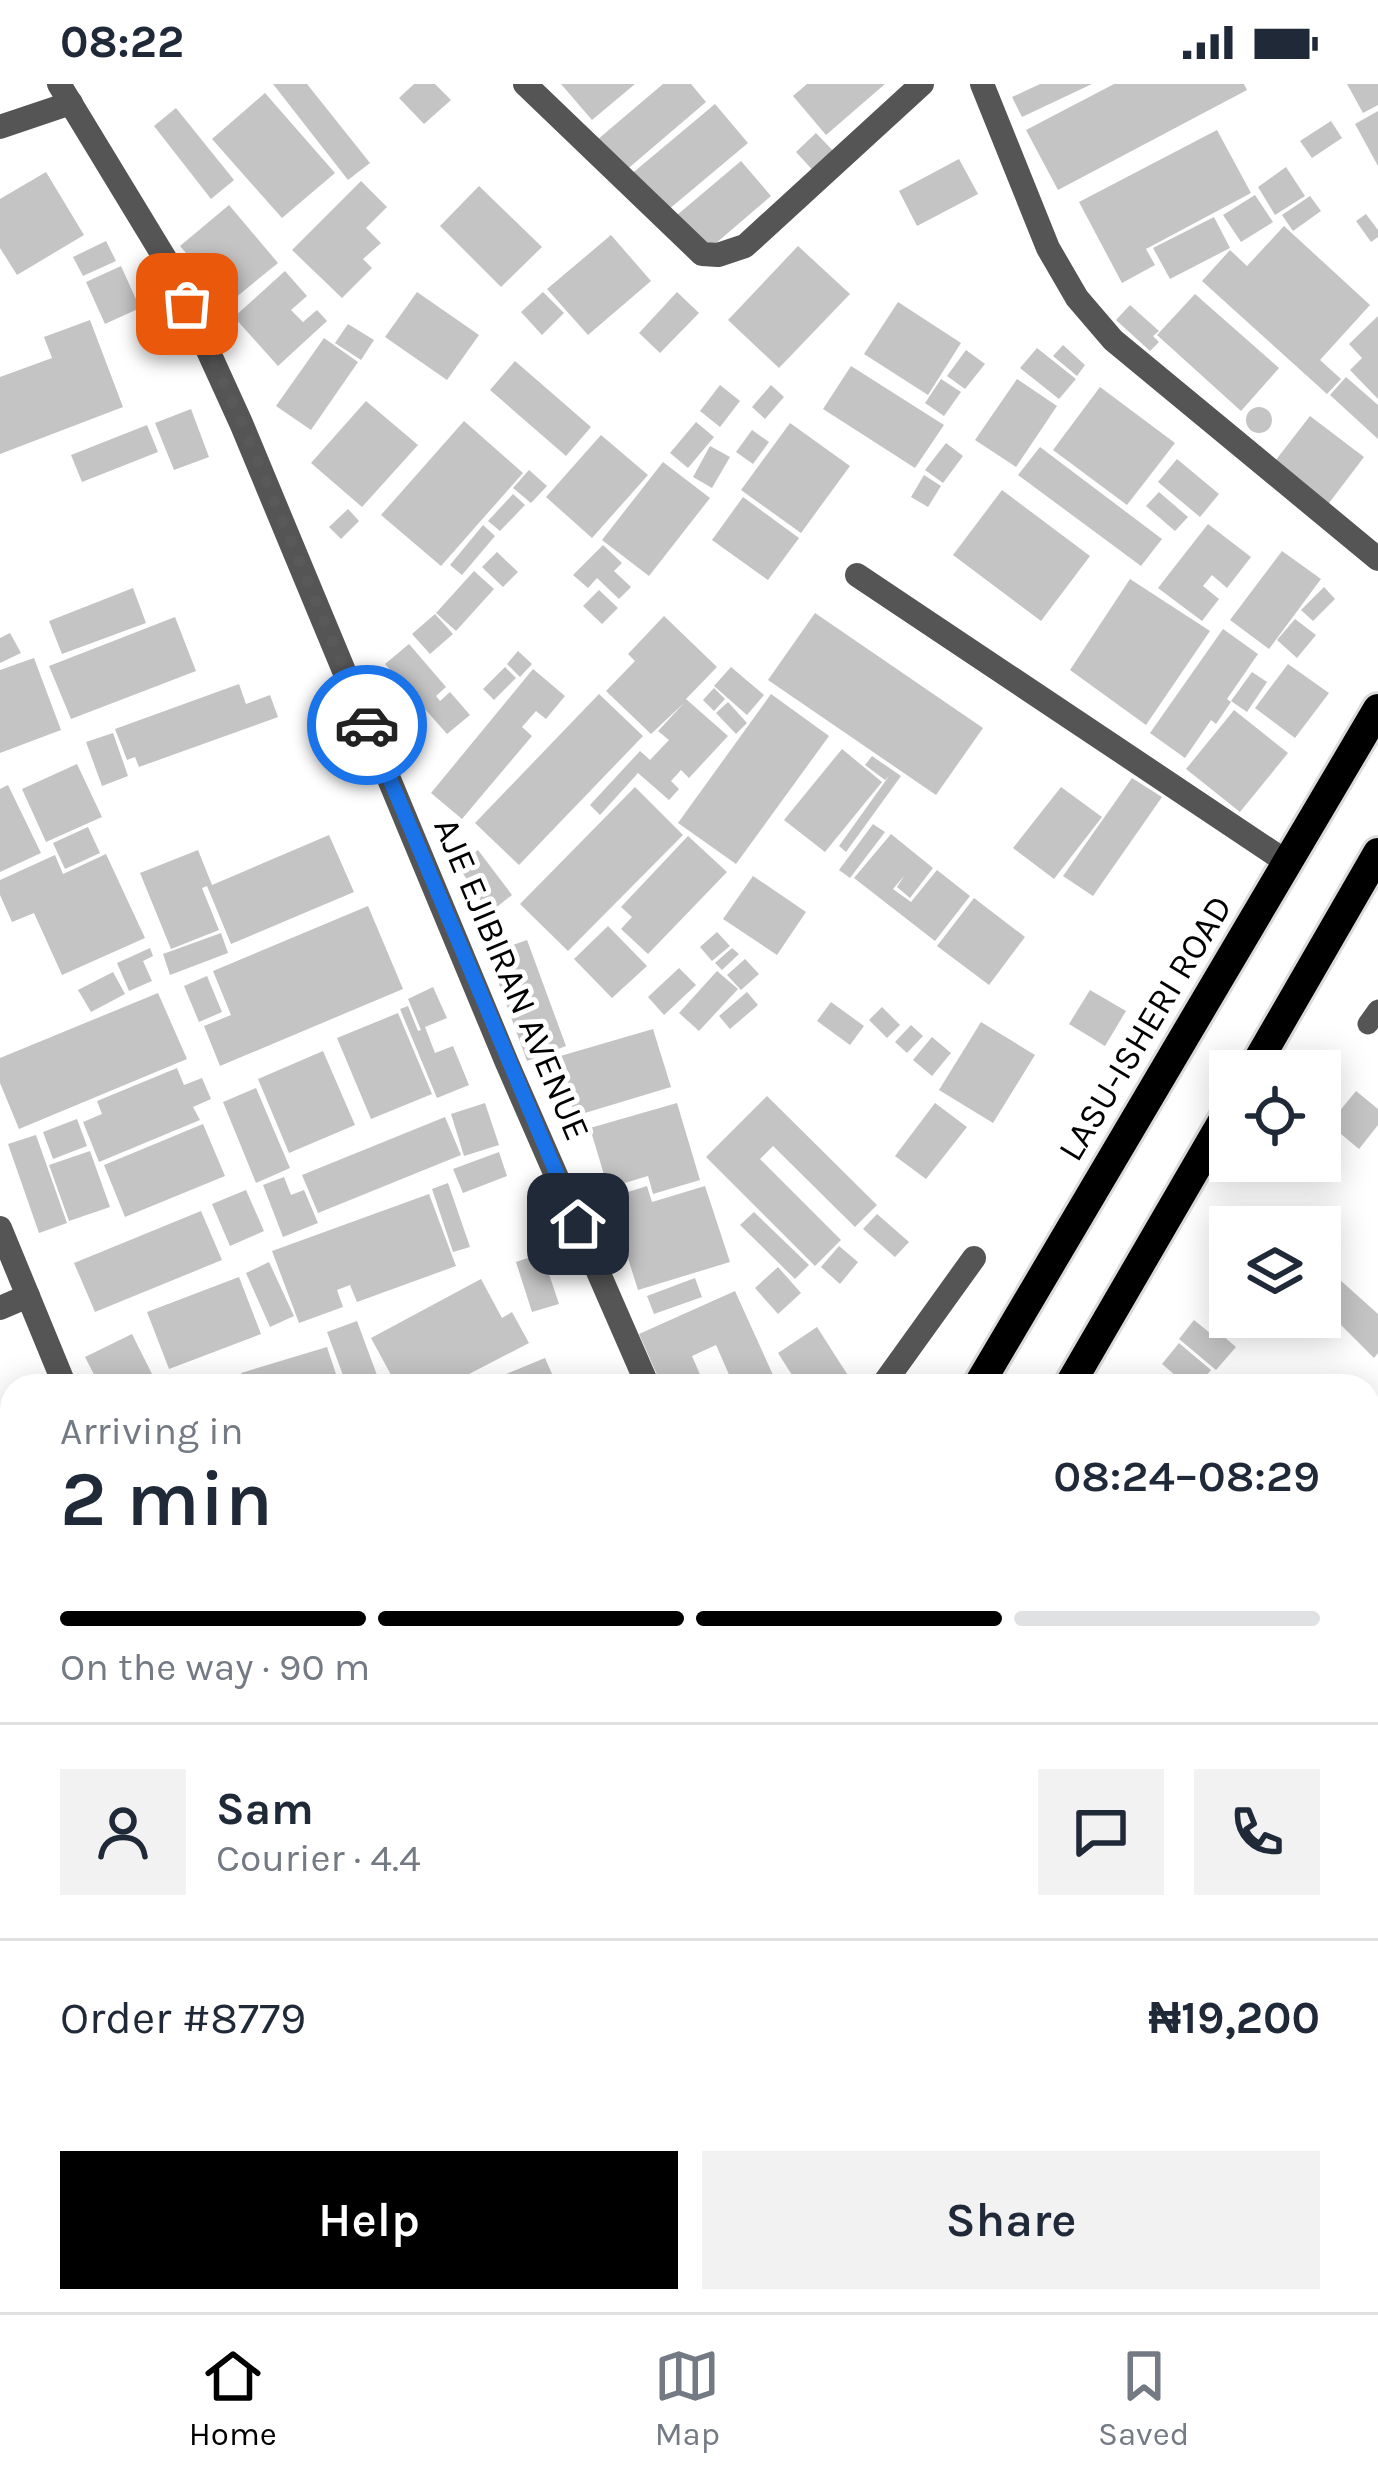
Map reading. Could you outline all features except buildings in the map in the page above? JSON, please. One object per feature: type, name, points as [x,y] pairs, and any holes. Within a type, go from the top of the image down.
[{"type":"main road","name":"LASU-ISHERI ROAD","points":[[985,1374],[1378,709]]},
{"type":"main road","points":[[1264,1050],[1378,854]]},
{"type":"main road","points":[[1076,1374],[1209,1144]]},
{"type":"street","points":[[525,84],[702,254],[718,255],[745,246],[922,84]]},
{"type":"street","points":[[982,84],[1048,248],[1076,298],[1113,340],[1378,559]]},
{"type":"street","points":[[0,127],[65,93]]},
{"type":"street","name":"AJE EJIBIRAN AVENUE","points":[[65,93],[169,265],[242,423],[507,1063],[643,1374]]},
{"type":"street","points":[[857,575],[1288,862]]},
{"type":"street","points":[[0,1228],[60,1374]]},
{"type":"street","points":[[891,1374],[974,1258]]},
{"type":"street","points":[[0,1308],[28,1296]]},
{"type":"way so far","points":[[187,304],[242,423],[367,725]]},
{"type":"route","points":[[367,725],[578,1224]]}]
